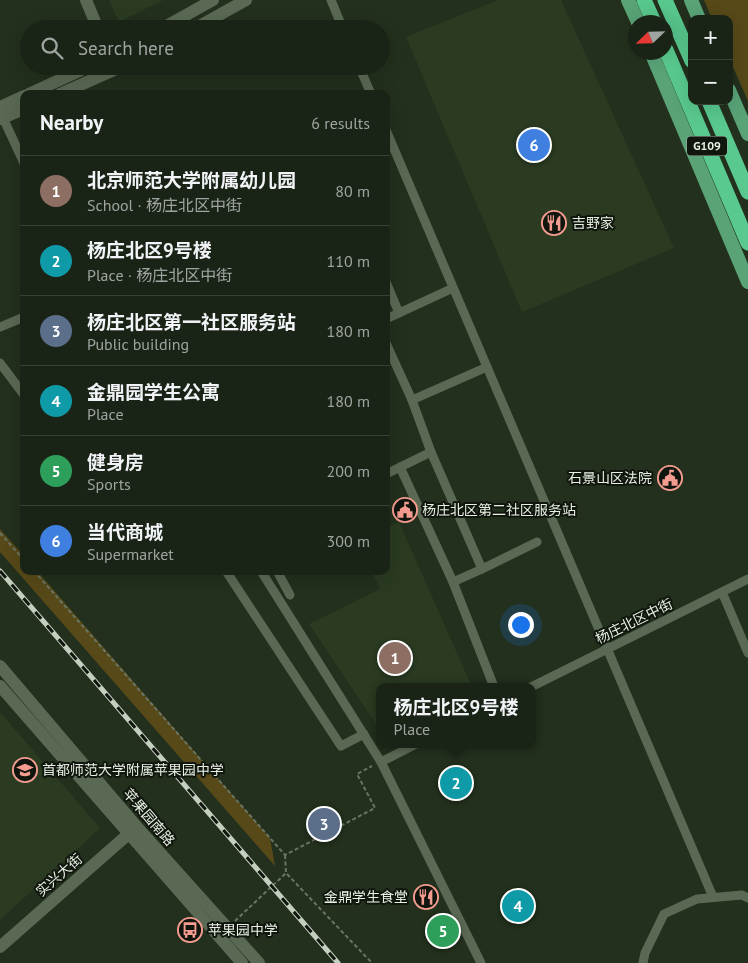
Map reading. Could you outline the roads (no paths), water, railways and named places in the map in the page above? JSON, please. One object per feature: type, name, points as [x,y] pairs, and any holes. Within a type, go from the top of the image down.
[{"type":"highway","points":[[644,0],[651,15]]},
{"type":"highway","points":[[666,0],[692,60]]},
{"type":"highway","name":"G109","points":[[670,60],[748,243]]},
{"type":"highway","name":"G109","points":[[711,105],[748,192]]},
{"type":"main road","points":[[86,0],[94,20]]},
{"type":"main road","points":[[177,20],[213,0]]},
{"type":"main road","points":[[210,20],[246,0]]},
{"type":"main road","points":[[628,0],[635,15]]},
{"type":"main road","points":[[691,0],[697,15]]},
{"type":"main road","points":[[654,60],[748,282]]},
{"type":"main road","points":[[37,90],[70,75]]},
{"type":"main road","points":[[69,90],[102,75]]},
{"type":"main road","points":[[1,115],[20,99]]},
{"type":"main road","points":[[733,99],[748,134]]},
{"type":"main road","points":[[1,115],[20,110]]},
{"type":"main road","name":"苹果园南路","points":[[0,666],[242,963]]},
{"type":"main road","name":"苹果园南路","points":[[0,686],[133,831],[227,927],[259,963]]},
{"type":"main road","name":"实兴大街","points":[[0,946],[133,831]]},
{"type":"street","points":[[331,0],[339,20]]},
{"type":"street","points":[[363,75],[369,90]]},
{"type":"street","points":[[1,115],[20,155]]},
{"type":"street","points":[[390,140],[713,897]]},
{"type":"street","points":[[390,156],[396,154]]},
{"type":"street","points":[[390,317],[453,288]]},
{"type":"street","points":[[390,292],[399,313]]},
{"type":"street","points":[[0,327],[20,319]]},
{"type":"street","points":[[390,352],[482,569]]},
{"type":"street","points":[[0,363],[20,390]]},
{"type":"street","points":[[412,400],[487,367]]},
{"type":"street","points":[[390,472],[431,452]]},
{"type":"street","points":[[400,467],[454,582],[492,683]]},
{"type":"street","points":[[454,582],[537,542]]},
{"type":"street","points":[[229,575],[341,746],[364,734]]},
{"type":"street","points":[[264,575],[381,762],[481,963]]},
{"type":"street","points":[[278,575],[290,595]]},
{"type":"street","name":"杨庄北区中街","points":[[536,684],[748,579]]},
{"type":"street","points":[[722,592],[748,653]]},
{"type":"street","points":[[381,762],[408,748]]},
{"type":"street","points":[[643,963],[645,953],[664,914],[696,899],[742,895],[748,898]]},
{"type":"railway","points":[[0,571],[338,963]]},
{"type":"place","name":"当代商城","points":[[534,145]]},
{"type":"place","name":"吉野家","points":[[554,223]]},
{"type":"place","name":"石景山区法院","points":[[670,478]]},
{"type":"place","name":"杨庄北区第二社区服务站","points":[[405,510]]},
{"type":"place","name":"北京师范大学附属幼儿园","points":[[395,658]]},
{"type":"place","name":"首都师范大学附属苹果园中学","points":[[25,770]]},
{"type":"place","name":"杨庄北区9号楼","points":[[456,783]]},
{"type":"place","name":"杨庄北区第一社区服务站","points":[[324,824]]},
{"type":"place","name":"金鼎学生食堂","points":[[426,897]]},
{"type":"place","name":"金鼎园学生公寓","points":[[518,906]]},
{"type":"place","name":"苹果园中学","points":[[190,930]]},
{"type":"place","name":"健身房","points":[[443,931]]}]
